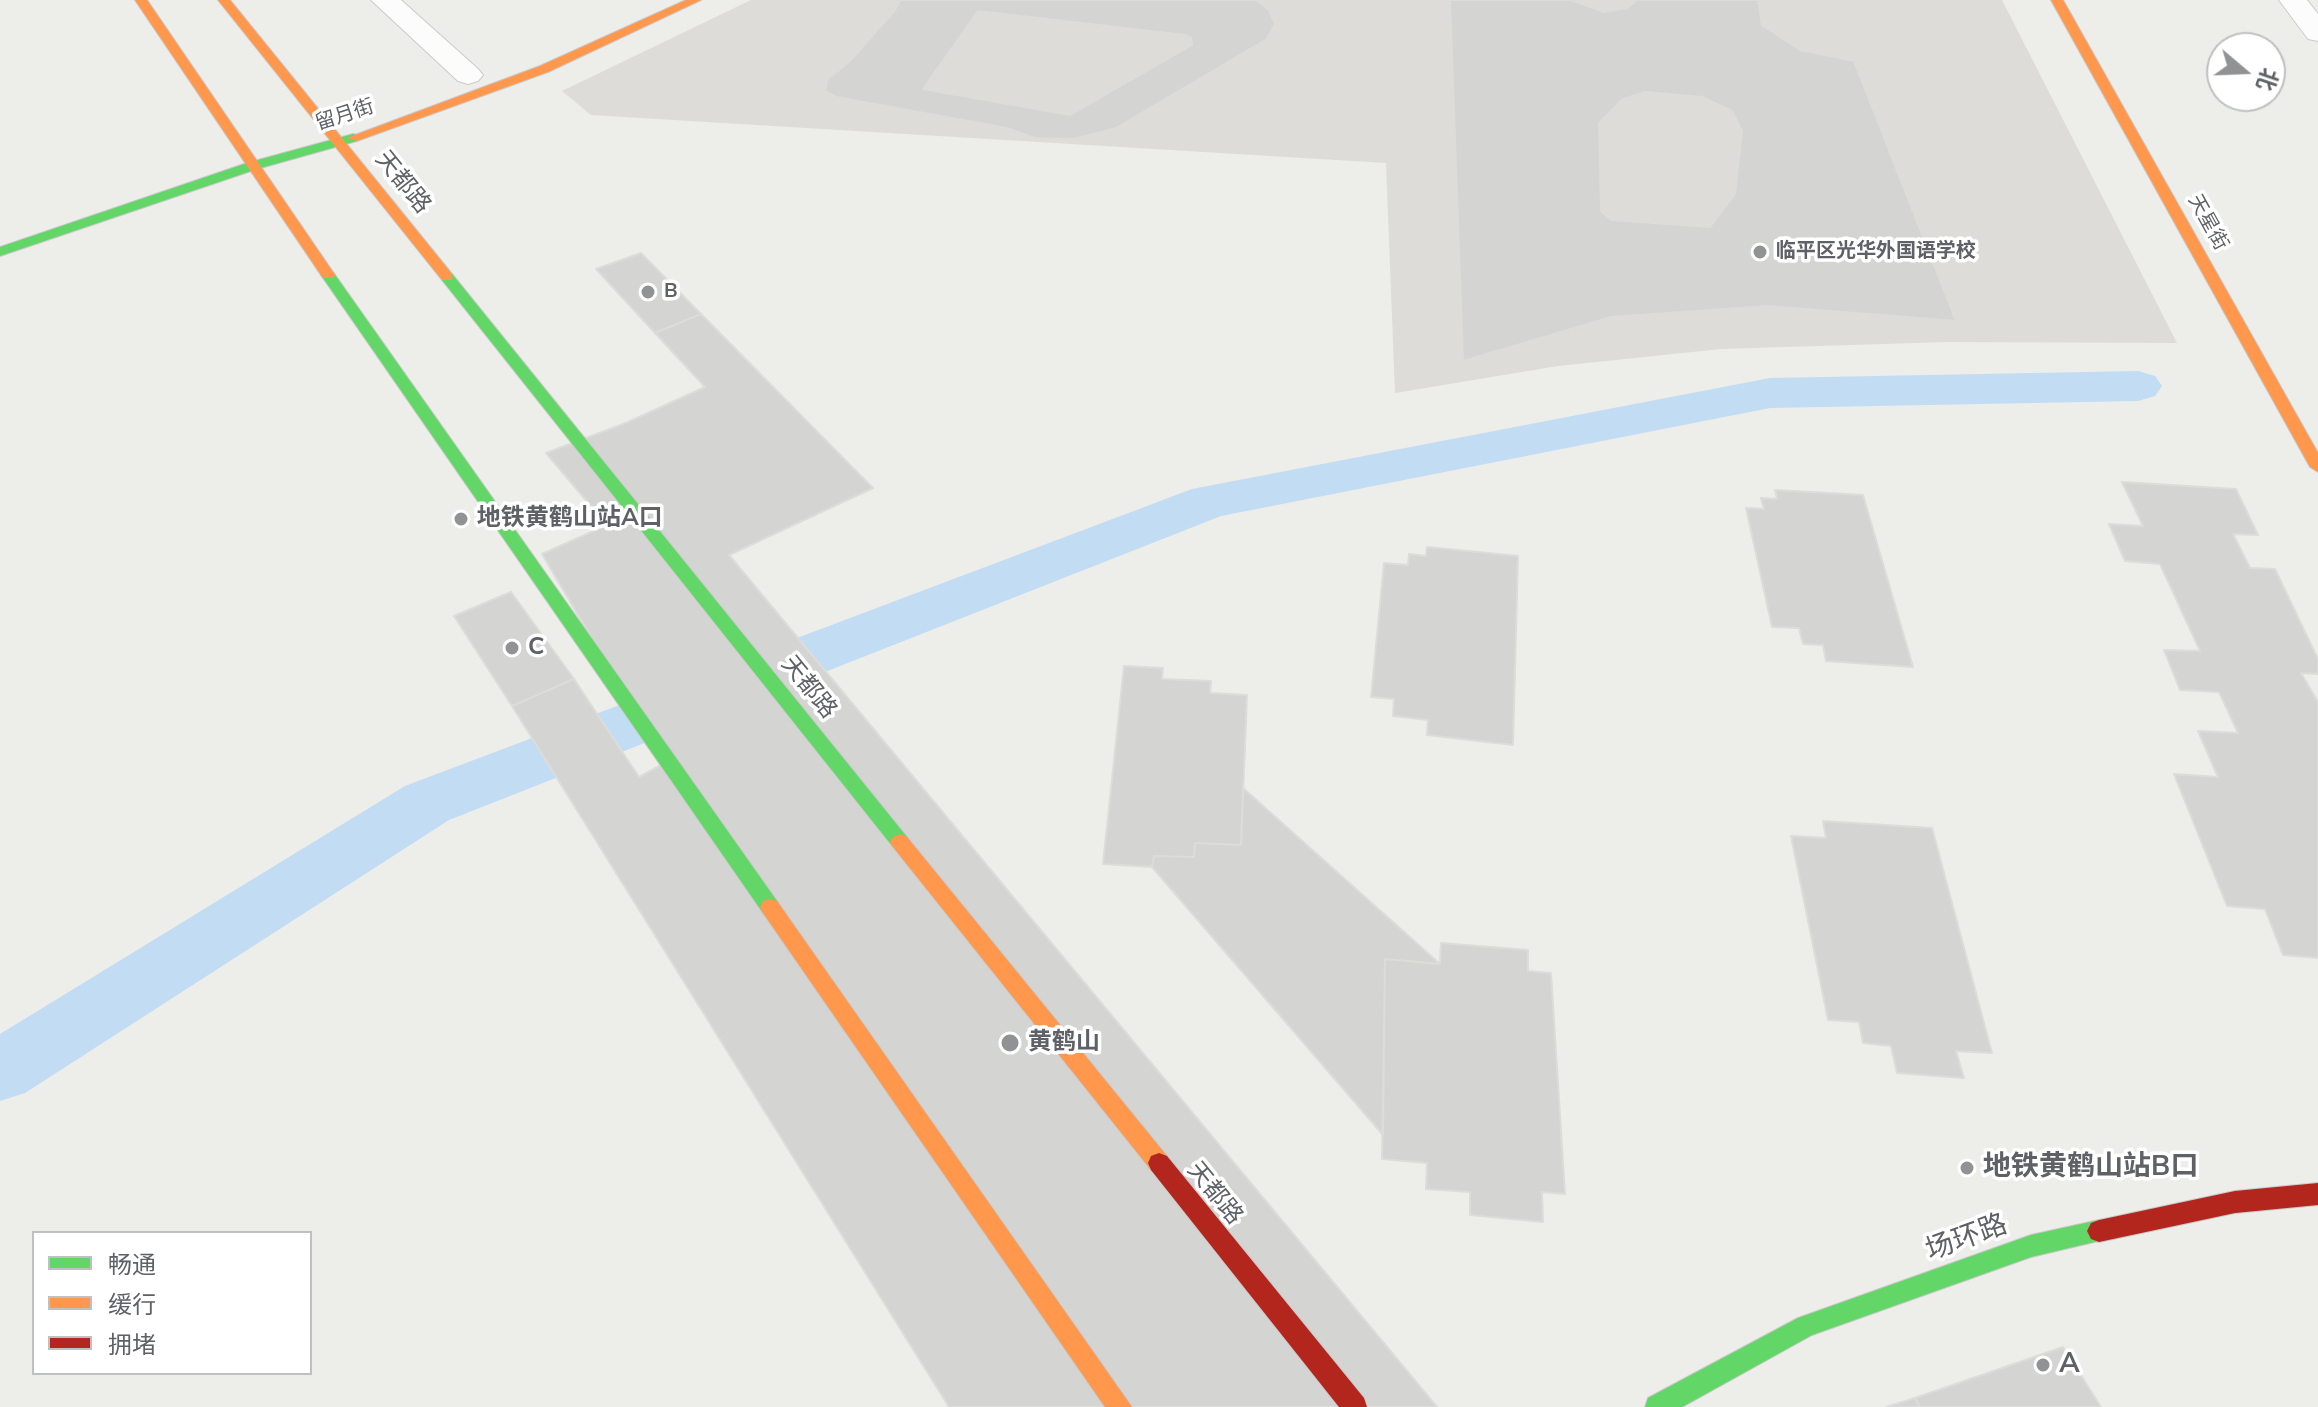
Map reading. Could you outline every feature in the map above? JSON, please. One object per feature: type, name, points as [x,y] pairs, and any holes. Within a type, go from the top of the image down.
[{"type":"main road","points":[[141,0],[243,154],[1120,1407]]},
{"type":"main road","name":"天都路","points":[[224,0],[1355,1407]]},
{"type":"main road","name":"留月街","points":[[0,252],[243,154],[340,143],[544,69],[695,0]]},
{"type":"main road","name":"天星街","points":[[2057,0],[2318,467]]},
{"type":"main road","name":"场环路","points":[[1657,1407],[1806,1326],[2031,1246],[2235,1202],[2318,1194]]},
{"type":"street","points":[[385,0],[471,74]]},
{"type":"street","points":[[2293,0],[2318,33]]},
{"type":"shaded area","name":"临平区光华外国语学校","points":[[751,0],[2002,0],[2177,343],[1947,342],[1721,349],[1558,366],[1395,393],[1386,163],[591,115],[562,91]]},
{"type":"building","points":[[900,0],[1256,0],[1269,10],[1275,24],[1267,39],[1116,128],[1075,139],[1035,138],[1007,128],[836,97],[825,91],[827,80],[850,61],[895,10]],"holes":[[[978,11],[1191,38],[1192,45],[1070,115],[923,89]]]},
{"type":"building","points":[[1450,0],[1571,0],[1604,12],[1627,8],[1637,0],[1758,0],[1762,25],[1800,50],[1854,61],[1956,321],[1767,306],[1611,317],[1463,361]],"holes":[[[1645,92],[1702,97],[1732,111],[1742,131],[1735,194],[1710,227],[1611,220],[1601,211],[1599,123],[1623,99]]]},
{"type":"building","name":"B","points":[[641,253],[701,314],[655,333],[596,269]]},
{"type":"building","name":"黄鹤山","points":[[701,314],[873,488],[729,555],[1437,1407],[949,1407],[512,706],[574,679],[639,777],[665,763],[542,554],[607,525],[546,453],[626,423],[705,387],[655,333]]},
{"type":"building","points":[[2122,482],[2236,489],[2258,535],[2233,534],[2250,568],[2275,569],[2318,659],[2318,674],[2301,673],[2318,702],[2318,958],[2283,955],[2265,909],[2227,906],[2174,774],[2218,777],[2198,731],[2238,733],[2219,692],[2180,690],[2164,650],[2200,651],[2160,564],[2125,561],[2109,524],[2143,526]]},
{"type":"building","points":[[1775,490],[1863,495],[1913,667],[1826,661],[1823,645],[1803,644],[1799,628],[1772,627],[1746,508],[1764,509],[1761,498],[1777,499]]},
{"type":"building","points":[[1427,547],[1518,556],[1513,745],[1427,735],[1428,720],[1393,716],[1394,699],[1371,697],[1384,563],[1408,565],[1409,554],[1426,556]]},
{"type":"building","name":"C","points":[[511,592],[574,679],[512,706],[454,616]]},
{"type":"building","points":[[1124,666],[1163,668],[1162,679],[1211,681],[1210,693],[1247,695],[1241,845],[1195,843],[1194,857],[1154,856],[1152,867],[1103,864]]},
{"type":"building","points":[[1243,788],[1440,964],[1385,959],[1383,1135],[1152,867],[1154,856],[1194,857],[1195,843],[1241,845]]},
{"type":"building","points":[[1823,821],[1932,828],[1992,1053],[1956,1051],[1964,1078],[1897,1073],[1891,1046],[1863,1043],[1859,1022],[1828,1020],[1791,836],[1826,838]]},
{"type":"building","points":[[1441,943],[1528,950],[1528,971],[1551,973],[1565,1194],[1542,1192],[1543,1222],[1470,1215],[1470,1192],[1426,1189],[1427,1163],[1382,1159],[1385,959],[1440,964]]},
{"type":"building","name":"A","points":[[2063,1347],[2101,1407],[1920,1407],[1915,1398]]},
{"type":"building","points":[[1915,1398],[1920,1407],[1886,1407]]},
{"type":"waterway","points":[[0,1071],[427,803],[1210,501],[1770,393],[2138,386]]},
{"type":"traffic: fast","points":[[0,252],[252,166],[353,138]]},
{"type":"traffic: fast","points":[[328,275],[770,907]]},
{"type":"traffic: fast","points":[[447,277],[900,842]]},
{"type":"traffic: fast","points":[[1657,1407],[1806,1326],[2031,1246],[2099,1231]]},
{"type":"traffic: slow","points":[[141,0],[328,275]]},
{"type":"traffic: slow","points":[[224,0],[447,277]]},
{"type":"traffic: slow","points":[[353,138],[544,69],[695,0]]},
{"type":"traffic: slow","points":[[2057,0],[2318,467]]},
{"type":"traffic: slow","points":[[900,842],[1159,1163]]},
{"type":"traffic: slow","points":[[770,907],[1120,1407]]},
{"type":"traffic: jam","points":[[1159,1163],[1355,1407]]},
{"type":"traffic: jam","points":[[2099,1231],[2235,1202],[2318,1194]]},
{"type":"place","name":"临平区光华外国语学校","points":[[1760,252]]},
{"type":"place","name":"B","points":[[648,292]]},
{"type":"place","name":"地铁黄鹤山站A口","points":[[461,519]]},
{"type":"place","name":"C","points":[[512,648]]},
{"type":"place","name":"黄鹤山","points":[[1010,1043]]},
{"type":"place","name":"地铁黄鹤山站B口","points":[[1967,1168]]},
{"type":"place","name":"A","points":[[2043,1365]]}]
